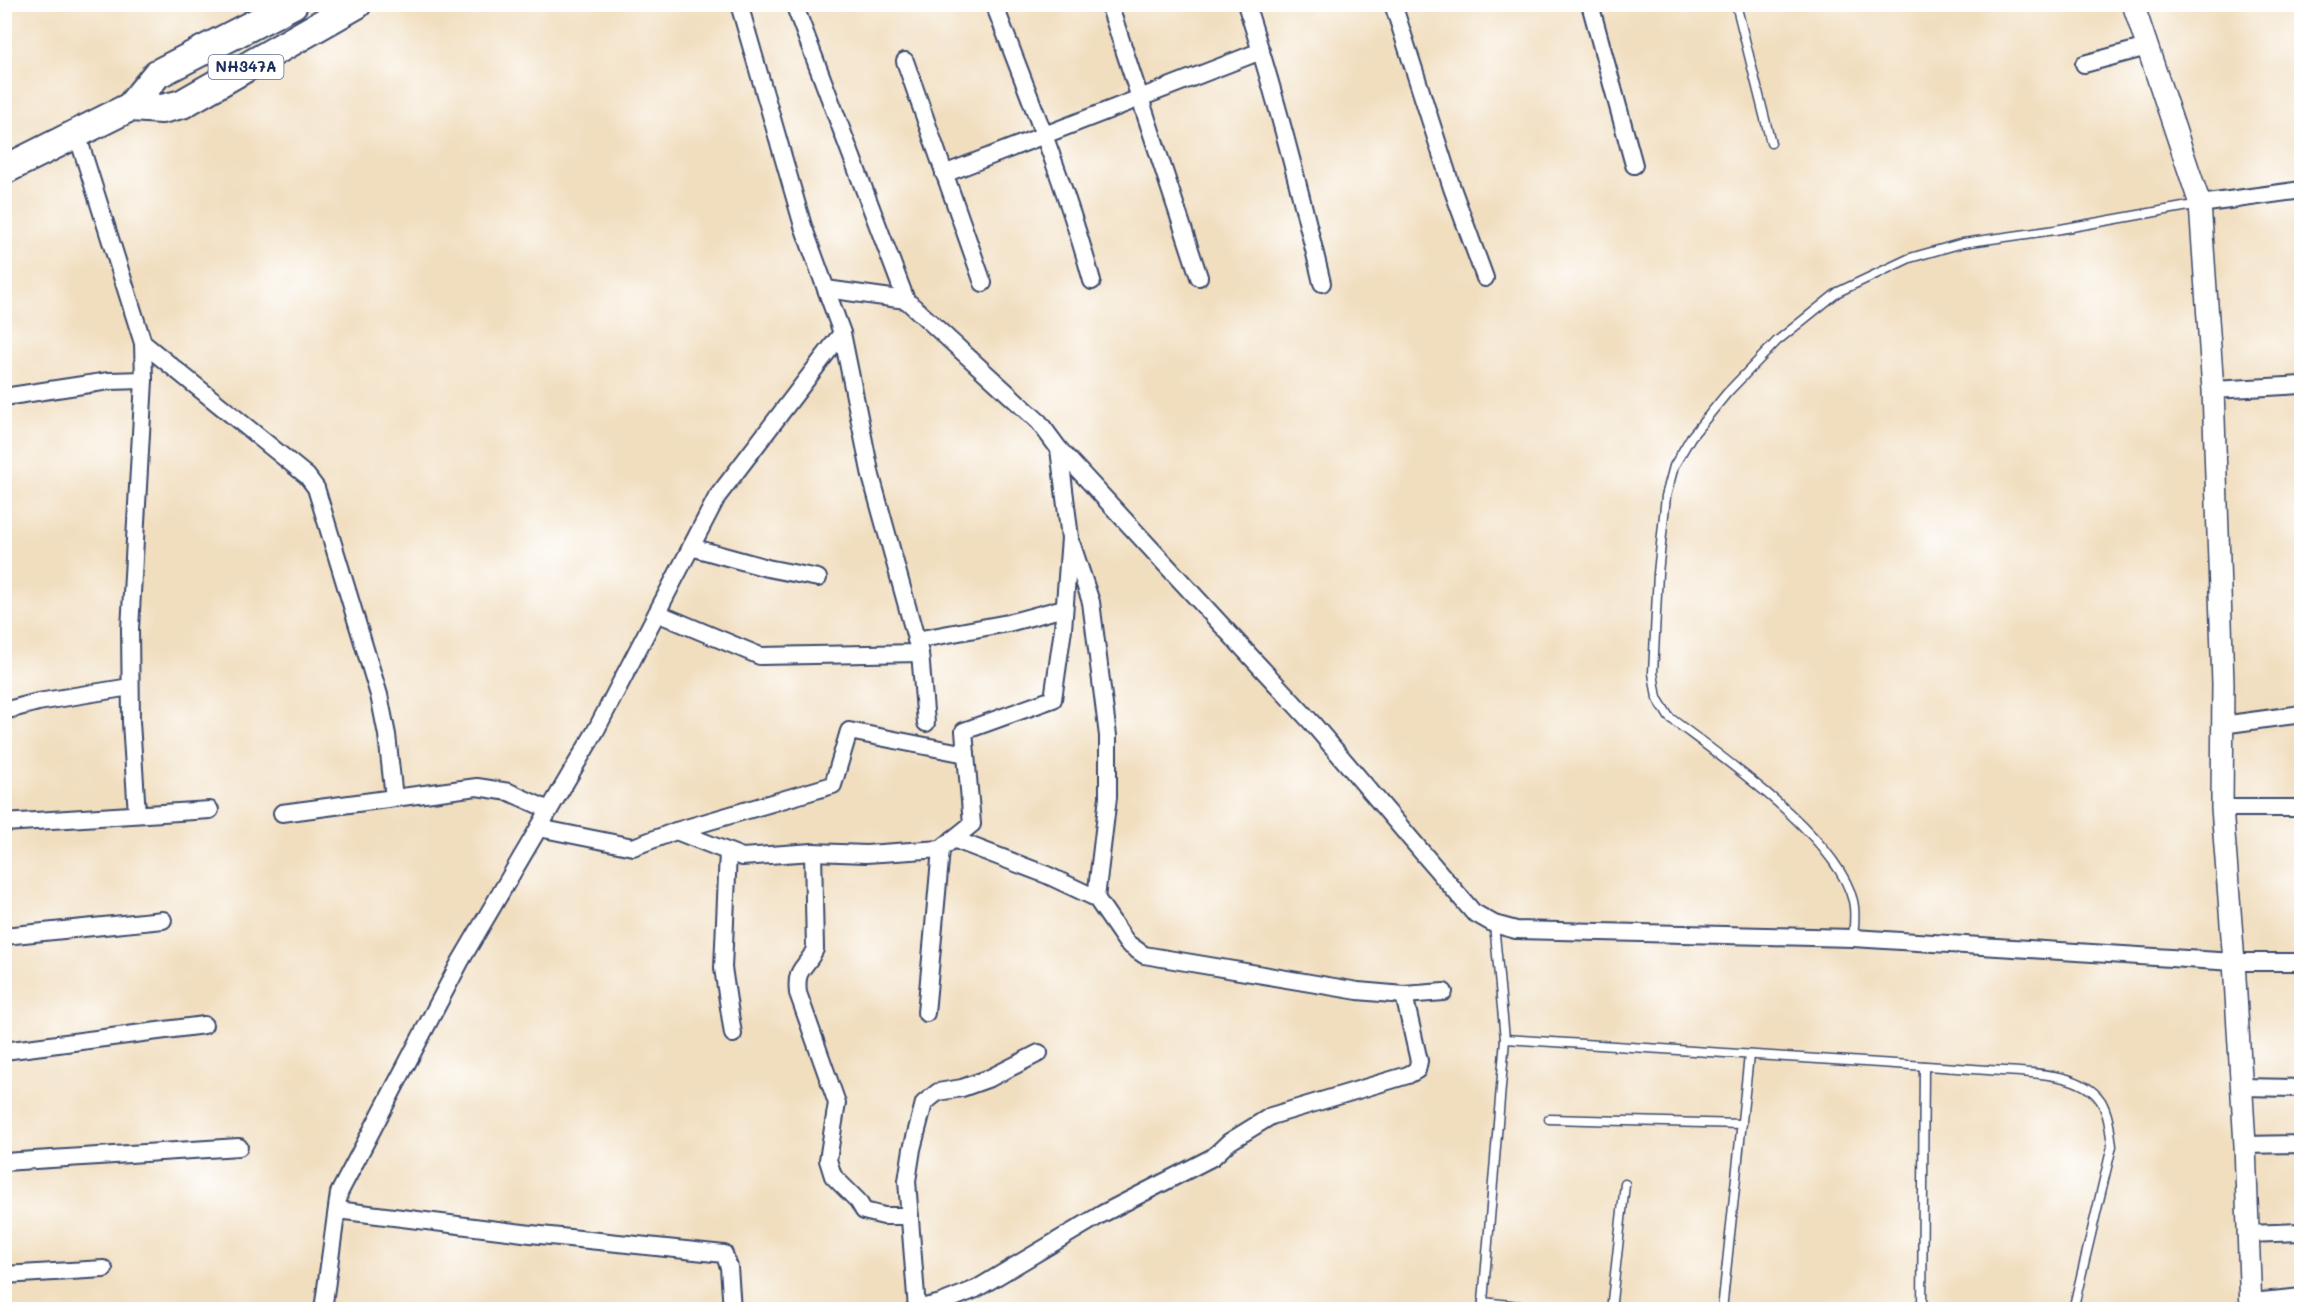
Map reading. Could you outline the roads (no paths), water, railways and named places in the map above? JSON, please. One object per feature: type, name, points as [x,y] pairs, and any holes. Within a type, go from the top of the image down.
[{"type":"highway","name":"NH347A","points":[[4,170],[130,107],[157,75],[293,4]]},
{"type":"highway","name":"NH347A","points":[[130,107],[162,109],[182,104],[357,4]]},
{"type":"street","points":[[739,4],[803,226],[842,333],[871,476],[918,647],[926,723]]},
{"type":"street","points":[[794,4],[906,300],[1040,422],[1059,449],[1313,724],[1473,912],[1494,924],[1516,930],[1853,938],[2234,962],[2301,962]]},
{"type":"street","points":[[994,4],[1044,136],[1092,281]]},
{"type":"street","points":[[1109,4],[1199,277]]},
{"type":"street","points":[[1246,4],[1305,210],[1322,283]]},
{"type":"street","points":[[1393,4],[1452,188],[1485,278]]},
{"type":"street","points":[[1590,4],[1634,165]]},
{"type":"street","points":[[2133,4],[2200,204],[2213,390],[2222,808],[2245,1145],[2251,1306],[2301,1297]]},
{"type":"street","points":[[2084,64],[2146,47]]},
{"type":"street","points":[[944,174],[1261,51]]},
{"type":"street","points":[[904,61],[983,283]]},
{"type":"street","points":[[77,134],[143,343],[144,380],[130,629],[130,687],[137,814]]},
{"type":"street","points":[[2200,204],[2301,190]]},
{"type":"street","points":[[826,289],[906,300]]},
{"type":"street","points":[[322,1310],[339,1193],[460,962],[595,732],[717,497],[842,333]]},
{"type":"street","points":[[143,343],[307,476],[316,488],[379,695],[387,735],[394,798]]},
{"type":"street","points":[[4,397],[110,381],[144,380]]},
{"type":"street","points":[[2213,390],[2301,385]]},
{"type":"street","points":[[1059,449],[1070,538],[1091,602],[1108,736],[1108,797],[1096,898]]},
{"type":"street","points":[[926,1013],[947,844],[972,824],[964,731],[1053,699],[1065,608],[1070,538]]},
{"type":"street","points":[[691,547],[767,568],[818,578]]},
{"type":"street","points":[[657,613],[760,656],[918,647],[1065,608]]},
{"type":"street","points":[[4,711],[38,702],[130,687]]},
{"type":"street","points":[[2222,725],[2301,714]]},
{"type":"street","points":[[539,828],[633,846],[676,831],[833,785],[849,731],[966,754]]},
{"type":"street","points":[[282,813],[477,787],[509,792],[549,810]]},
{"type":"street","points":[[2222,808],[2301,808]]},
{"type":"street","points":[[4,823],[210,810]]},
{"type":"street","points":[[676,831],[742,857],[813,852],[866,854],[947,844],[1047,874],[1096,898],[1127,943],[1144,955],[1307,983],[1404,995],[1444,992]]},
{"type":"street","points":[[728,852],[723,968],[733,1034]]},
{"type":"street","points":[[813,852],[815,949],[811,959],[798,972],[797,981],[798,993],[837,1103],[828,1160],[832,1176],[858,1201],[864,1211],[884,1216],[910,1216]]},
{"type":"street","points":[[4,936],[164,920]]},
{"type":"street","points":[[1039,1053],[990,1078],[962,1088],[938,1092],[924,1103],[912,1149],[908,1180],[915,1309],[941,1303],[976,1289],[1102,1214],[1213,1157],[1229,1142],[1271,1116],[1408,1075],[1417,1070],[1419,1060],[1404,995]]},
{"type":"street","points":[[4,1051],[204,1025]]},
{"type":"street","points":[[2241,1087],[2301,1088]]},
{"type":"street","points":[[2245,1145],[2301,1144]]},
{"type":"street","points":[[4,1162],[239,1147]]},
{"type":"street","points":[[337,1210],[531,1234],[724,1254],[729,1267],[732,1310]]},
{"type":"street","points":[[2248,1234],[2301,1232]]},
{"type":"street","points":[[4,1275],[104,1269]]},
{"type":"lane","points":[[1736,4],[1771,143]]},
{"type":"lane","points":[[1853,938],[1855,912],[1853,900],[1830,857],[1787,810],[1669,717],[1657,699],[1653,673],[1653,646],[1658,573],[1665,496],[1674,466],[1691,437],[1777,340],[1838,292],[1910,258],[1963,243],[2200,204]]},
{"type":"lane","points":[[1494,924],[1505,1039],[1482,1306],[1555,1310]]},
{"type":"lane","points":[[1505,1039],[1924,1066],[2066,1078],[2091,1089],[2101,1102],[2109,1119],[2112,1146],[2073,1310]]},
{"type":"lane","points":[[1722,1310],[1749,1055]]},
{"type":"lane","points":[[1922,1310],[1924,1066]]},
{"type":"lane","points":[[1549,1119],[1742,1124]]},
{"type":"lane","points":[[1611,1310],[1625,1184]]}]
